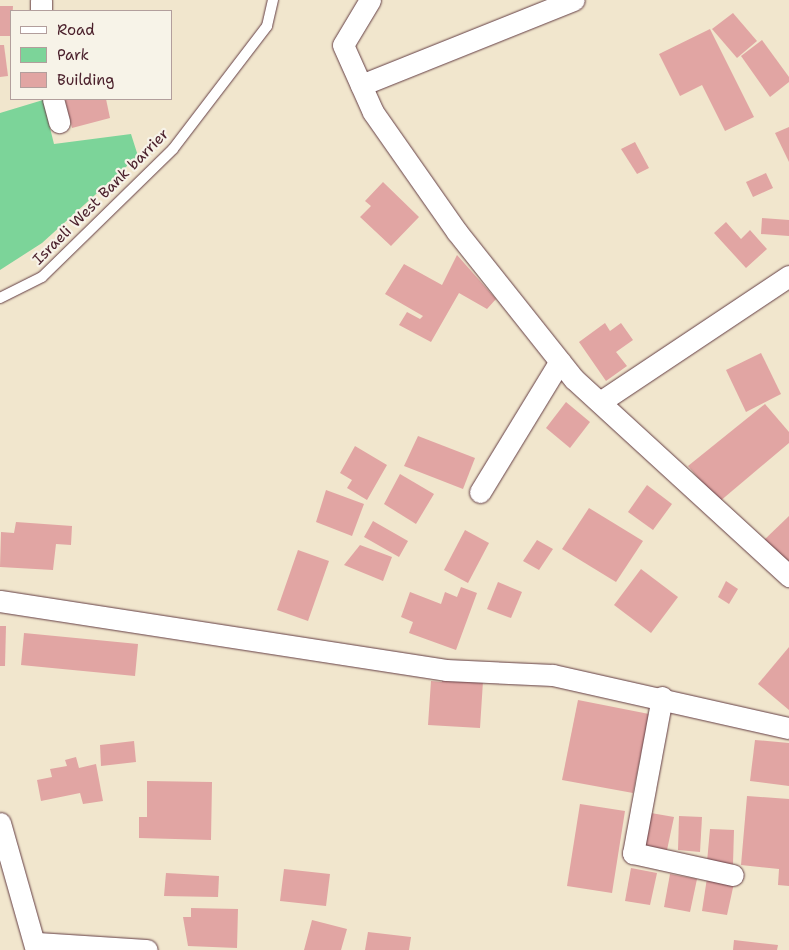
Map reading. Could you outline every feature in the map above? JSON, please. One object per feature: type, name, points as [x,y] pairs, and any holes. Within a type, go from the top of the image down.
[{"type":"street","points":[[370,0],[343,44],[373,112],[456,232],[560,361],[600,402],[789,576]]},
{"type":"street","points":[[361,85],[574,0]]},
{"type":"street","points":[[53,100],[59,122]]},
{"type":"street","points":[[600,402],[789,276]]},
{"type":"street","points":[[480,492],[560,361]]},
{"type":"street","points":[[0,601],[446,670],[553,674],[662,697],[789,728]]},
{"type":"street","points":[[662,697],[633,853],[732,875]]},
{"type":"street","points":[[0,823],[36,946],[147,950]]},
{"type":"lane","name":"Israeli West Bank barrier","points":[[0,298],[42,277],[173,148],[267,26],[273,0]]},
{"type":"green space","points":[[43,100],[54,144],[131,134],[138,156],[42,243],[0,270],[0,113]]},
{"type":"building","points":[[0,6],[13,6],[13,10],[10,10],[10,36],[0,36]]},
{"type":"building","points":[[733,13],[757,41],[737,58],[712,29]]},
{"type":"building","points":[[710,29],[754,117],[725,131],[702,85],[680,96],[659,54]]},
{"type":"building","points":[[762,40],[789,77],[789,82],[770,97],[741,56]]},
{"type":"building","points":[[0,45],[4,45],[8,76],[0,77]]},
{"type":"building","points":[[65,100],[106,100],[110,118],[72,128]]},
{"type":"building","points":[[789,127],[789,162],[775,133]]},
{"type":"building","points":[[635,142],[649,168],[637,174],[621,149]]},
{"type":"building","points":[[766,173],[773,188],[753,197],[746,182]]},
{"type":"building","points":[[383,182],[419,217],[391,246],[360,217],[371,206],[365,201]]},
{"type":"building","points":[[762,218],[789,220],[789,236],[761,234]]},
{"type":"building","points":[[726,222],[741,239],[750,230],[767,249],[746,268],[714,233]]},
{"type":"building","points":[[457,255],[496,299],[487,309],[459,293],[431,342],[399,325],[407,312],[420,319],[423,316],[385,294],[404,264],[442,285]]},
{"type":"building","points":[[605,323],[610,331],[621,323],[633,340],[616,352],[627,366],[606,381],[579,342]]},
{"type":"building","points":[[761,353],[781,394],[746,412],[726,370]]},
{"type":"building","points":[[566,402],[590,422],[570,448],[546,428]]},
{"type":"building","points":[[765,404],[789,432],[789,443],[719,502],[688,466]]},
{"type":"building","points":[[418,436],[475,458],[463,489],[404,466]]},
{"type":"building","points":[[355,446],[387,465],[367,500],[347,488],[352,480],[340,473]]},
{"type":"building","points":[[400,474],[434,494],[416,524],[384,504]]},
{"type":"building","points":[[647,485],[672,504],[653,530],[628,512]]},
{"type":"building","points":[[326,490],[364,504],[352,536],[316,522]]},
{"type":"building","points":[[589,508],[643,541],[616,582],[562,549]]},
{"type":"building","points":[[789,516],[789,567],[763,541]]},
{"type":"building","points":[[373,521],[408,541],[399,557],[364,537]]},
{"type":"building","points":[[16,522],[72,526],[71,545],[56,544],[53,570],[0,567],[1,532],[14,533]]},
{"type":"building","points":[[465,530],[489,543],[468,583],[444,570]]},
{"type":"building","points":[[537,540],[553,549],[539,570],[523,561]]},
{"type":"building","points":[[360,545],[392,557],[383,581],[344,565]]},
{"type":"building","points":[[298,550],[329,561],[308,621],[277,610]]},
{"type":"building","points":[[641,569],[678,597],[651,633],[614,605]]},
{"type":"building","points":[[726,581],[738,589],[729,604],[718,597]]},
{"type":"building","points":[[498,582],[522,592],[511,618],[487,609]]},
{"type":"building","points":[[461,587],[477,593],[456,650],[409,633],[413,622],[401,617],[410,592],[441,604],[445,592],[457,597]]},
{"type":"building","points":[[0,626],[6,626],[5,666],[0,666]]},
{"type":"building","points":[[24,633],[138,644],[135,676],[21,665]]},
{"type":"building","points":[[789,647],[789,710],[758,684]]},
{"type":"building","points":[[442,678],[483,681],[480,728],[428,725],[431,681],[442,682]]},
{"type":"building","points":[[578,700],[649,714],[633,793],[562,780]]},
{"type":"building","points":[[755,740],[789,743],[789,786],[750,781]]},
{"type":"building","points":[[134,741],[136,762],[101,766],[100,745]]},
{"type":"building","points":[[76,757],[79,768],[96,764],[103,801],[83,804],[80,793],[41,801],[37,780],[52,777],[50,769],[67,766],[65,760]]},
{"type":"building","points":[[147,781],[212,782],[211,840],[139,838],[139,817],[147,817]]},
{"type":"building","points":[[747,796],[789,799],[789,886],[778,885],[779,869],[741,865]]},
{"type":"building","points":[[580,804],[625,811],[612,893],[567,886]]},
{"type":"building","points":[[651,813],[674,817],[667,850],[644,845]]},
{"type":"building","points":[[679,816],[702,817],[700,852],[678,850]]},
{"type":"building","points":[[710,829],[734,830],[733,864],[707,862]]},
{"type":"building","points":[[631,868],[657,873],[650,905],[625,901]]},
{"type":"building","points":[[284,869],[330,874],[326,906],[280,901]]},
{"type":"building","points":[[166,873],[219,876],[218,897],[164,896]]},
{"type":"building","points":[[670,874],[697,879],[690,912],[664,907]]},
{"type":"building","points":[[707,878],[734,883],[727,915],[702,911]]},
{"type":"building","points":[[191,908],[238,909],[237,948],[188,946],[183,917],[191,917]]},
{"type":"building","points":[[312,920],[347,929],[341,950],[304,950]]},
{"type":"building","points":[[368,932],[411,937],[409,950],[365,950]]},
{"type":"building","points":[[734,940],[778,945],[777,950],[733,950]]}]
